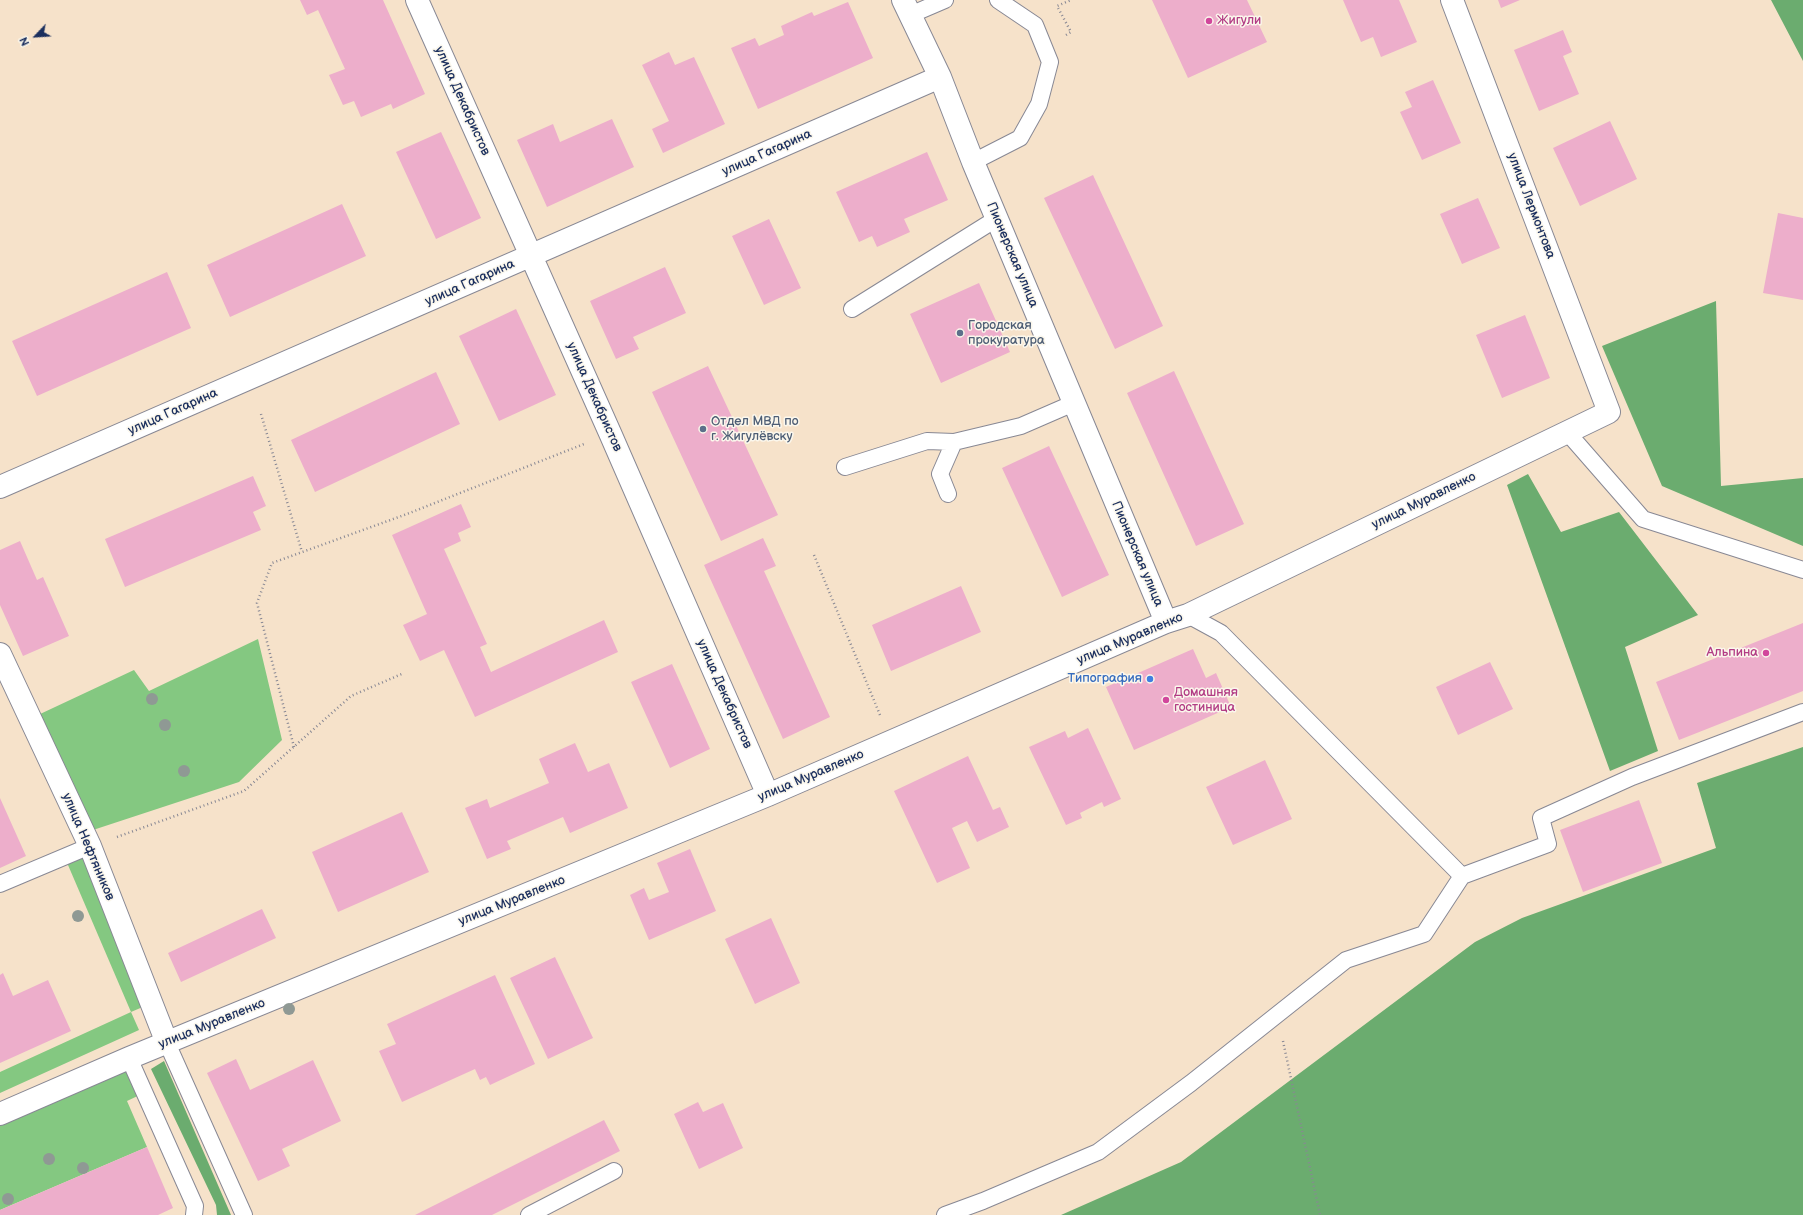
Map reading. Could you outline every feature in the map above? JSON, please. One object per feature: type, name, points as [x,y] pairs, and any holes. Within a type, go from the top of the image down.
[{"type":"street","name":"улица Декабристов","points":[[417,0],[610,433],[768,795]]},
{"type":"street","name":"улица Лермонтова","points":[[1452,0],[1609,412]]},
{"type":"street","name":"Пионерская улица","points":[[907,7],[940,77],[996,219],[1166,622]]},
{"type":"street","name":"улица Гагарина","points":[[0,487],[940,77]]},
{"type":"street","name":"улица Муравленко","points":[[0,1114],[129,1058],[768,795],[1166,622],[1188,614],[1609,412]]},
{"type":"street","name":"улица Нефтяников","points":[[0,654],[90,846],[167,1043]]},
{"type":"lane","points":[[907,7],[945,0]]},
{"type":"lane","points":[[973,162],[1020,138],[1039,104],[1050,62],[1035,25],[998,0]]},
{"type":"lane","points":[[852,309],[996,219]]},
{"type":"lane","points":[[845,467],[927,441],[954,442],[1020,426],[1074,403]]},
{"type":"lane","points":[[1567,432],[1643,519],[1803,570]]},
{"type":"lane","points":[[948,494],[940,474],[954,442]]},
{"type":"lane","points":[[1188,614],[1221,633],[1462,876]]},
{"type":"lane","points":[[945,1215],[983,1201],[1098,1152],[1191,1083],[1346,960],[1424,934],[1462,876],[1548,844],[1541,818],[1632,777],[1803,712]]},
{"type":"lane","points":[[0,884],[90,846]]},
{"type":"lane","points":[[167,1043],[244,1215]]},
{"type":"lane","points":[[129,1058],[195,1206],[194,1215]]},
{"type":"lane","points":[[529,1215],[614,1171]]},
{"type":"path","points":[[261,414],[302,552]]},
{"type":"path","points":[[294,747],[257,603],[272,563],[406,514],[610,433]]},
{"type":"path","points":[[814,555],[891,742]]},
{"type":"path","points":[[90,846],[244,791],[351,696],[404,673]]},
{"type":"path","points":[[1277,1014],[1320,1215]]},
{"type":"green space","points":[[1771,0],[1803,0],[1803,61]]},
{"type":"green space","points":[[1716,301],[1721,486],[1803,478],[1803,546],[1662,486],[1602,346]]},
{"type":"green space","points":[[1528,474],[1561,532],[1619,512],[1698,615],[1625,647],[1658,751],[1610,771],[1507,485]]},
{"type":"green space","points":[[258,639],[282,740],[239,782],[93,830],[38,715],[134,670],[149,691]]},
{"type":"green space","points":[[1803,747],[1803,1215],[1061,1215],[1181,1162],[1475,942],[1522,918],[1716,848],[1697,783]]},
{"type":"green space","points":[[90,846],[152,1003],[131,1012],[65,858]]},
{"type":"green space","points":[[131,1012],[139,1030],[0,1093],[0,1072]]},
{"type":"green space","points":[[129,1058],[144,1093],[127,1101],[147,1147],[0,1210],[0,1114]]},
{"type":"green space","points":[[164,1061],[231,1215],[217,1215],[216,1205],[151,1069]]},
{"type":"building","points":[[300,0],[383,0],[425,94],[393,109],[391,104],[361,117],[354,101],[343,105],[329,75],[345,69],[318,10],[307,15]]},
{"type":"building","name":"Жигули","points":[[1152,0],[1247,0],[1267,42],[1188,78]]},
{"type":"building","points":[[1343,0],[1399,0],[1417,42],[1381,57],[1373,37],[1361,42]]},
{"type":"building","points":[[1498,0],[1520,0],[1501,8]]},
{"type":"building","points":[[848,2],[873,58],[758,109],[731,48],[755,38],[759,46],[784,35],[781,26],[812,12],[814,16]]},
{"type":"building","points":[[1563,30],[1572,52],[1563,56],[1579,94],[1539,111],[1514,50]]},
{"type":"building","points":[[669,52],[675,65],[694,57],[725,124],[663,153],[652,129],[669,121],[642,65]]},
{"type":"building","points":[[1433,80],[1461,143],[1422,160],[1400,112],[1412,107],[1405,92]]},
{"type":"building","points":[[612,119],[634,167],[547,207],[517,140],[553,124],[560,142]]},
{"type":"building","points":[[1610,121],[1637,179],[1580,206],[1553,148]]},
{"type":"building","points":[[441,132],[481,218],[436,239],[396,152]]},
{"type":"building","points":[[927,152],[948,200],[904,219],[910,232],[877,247],[872,236],[859,242],[836,192]]},
{"type":"building","points":[[1093,175],[1163,326],[1115,349],[1044,198]]},
{"type":"building","points":[[1478,198],[1500,248],[1462,264],[1440,214]]},
{"type":"building","points":[[342,204],[366,256],[230,317],[207,265]]},
{"type":"building","points":[[1778,213],[1803,218],[1803,300],[1763,293]]},
{"type":"building","points":[[769,219],[801,288],[764,305],[732,236]]},
{"type":"building","points":[[665,267],[686,313],[633,337],[639,349],[616,359],[590,301]]},
{"type":"building","points":[[167,272],[191,328],[37,396],[12,341]]},
{"type":"building","name":"Городская прокуратура","points":[[979,283],[1010,352],[941,383],[910,314]]},
{"type":"building","points":[[516,309],[556,395],[499,421],[459,336]]},
{"type":"building","points":[[1525,315],[1550,378],[1502,398],[1476,335]]},
{"type":"building","name":"Отдел МВД по г. Жигулёвску","points":[[708,366],[778,515],[721,541],[652,392]]},
{"type":"building","points":[[1174,371],[1244,524],[1196,546],[1127,393]]},
{"type":"building","points":[[436,372],[460,424],[315,492],[291,440]]},
{"type":"building","points":[[1049,446],[1109,575],[1062,597],[1002,468]]},
{"type":"building","points":[[253,476],[266,506],[253,512],[261,530],[125,587],[105,539]]},
{"type":"building","points":[[461,504],[471,527],[458,533],[461,541],[444,549],[487,644],[480,647],[491,672],[604,620],[618,652],[475,717],[444,650],[420,661],[403,625],[427,614],[392,535]]},
{"type":"building","points":[[763,538],[776,566],[764,571],[830,717],[783,739],[704,565]]},
{"type":"building","points":[[20,541],[37,580],[43,577],[69,636],[23,656],[0,605],[0,550]]},
{"type":"building","points":[[961,586],[981,632],[891,671],[872,625]]},
{"type":"building","name":"Альпина","points":[[1803,623],[1803,691],[1679,740],[1656,682]]},
{"type":"building","points":[[1193,649],[1206,678],[1216,673],[1231,707],[1134,750],[1106,687]]},
{"type":"building","points":[[1490,662],[1513,709],[1458,735],[1436,687]]},
{"type":"building","points":[[672,664],[710,749],[670,768],[631,682]]},
{"type":"building","points":[[1088,728],[1121,799],[1104,807],[1102,802],[1080,813],[1082,818],[1066,825],[1029,747],[1065,731],[1068,738]]},
{"type":"building","points":[[575,743],[588,772],[609,763],[628,808],[570,833],[563,817],[507,841],[511,849],[487,859],[465,808],[487,799],[490,808],[549,783],[539,759]]},
{"type":"building","points":[[968,756],[993,810],[1000,807],[1009,827],[977,842],[967,821],[952,828],[970,868],[937,883],[894,791]]},
{"type":"building","points":[[1265,760],[1292,819],[1233,845],[1206,787]]},
{"type":"building","points":[[0,798],[26,856],[0,868]]},
{"type":"building","points":[[1639,800],[1662,863],[1583,892],[1560,830]]},
{"type":"building","points":[[402,812],[429,872],[338,912],[312,852]]},
{"type":"building","points":[[690,849],[716,911],[649,940],[630,895],[644,888],[649,900],[669,892],[657,863]]},
{"type":"building","points":[[262,909],[276,938],[181,982],[168,953]]},
{"type":"building","points":[[771,918],[800,983],[755,1004],[725,939]]},
{"type":"building","points":[[555,957],[593,1038],[548,1059],[510,978]]},
{"type":"building","points":[[3,973],[13,996],[48,980],[71,1031],[0,1063],[0,975]]},
{"type":"building","points":[[495,975],[535,1064],[490,1085],[486,1077],[480,1080],[475,1069],[402,1102],[379,1051],[396,1044],[387,1024]]},
{"type":"building","points":[[236,1059],[250,1090],[313,1060],[341,1121],[282,1149],[290,1166],[258,1181],[207,1073]]},
{"type":"building","points":[[698,1102],[703,1112],[723,1103],[743,1148],[699,1169],[674,1114]]},
{"type":"building","points":[[604,1120],[620,1151],[492,1215],[415,1215]]},
{"type":"building","points":[[147,1147],[173,1208],[158,1215],[0,1215],[0,1210]]},
{"type":"place","name":"Жигули","points":[[1209,21]]},
{"type":"place","name":"Городская прокуратура","points":[[960,333]]},
{"type":"place","name":"Отдел МВД по г. Жигулёвску","points":[[703,429]]},
{"type":"place","name":"Альпина","points":[[1766,653]]},
{"type":"place","name":"Типография","points":[[1150,679]]},
{"type":"place","name":"Домашняя гостиница","points":[[1166,700]]}]
